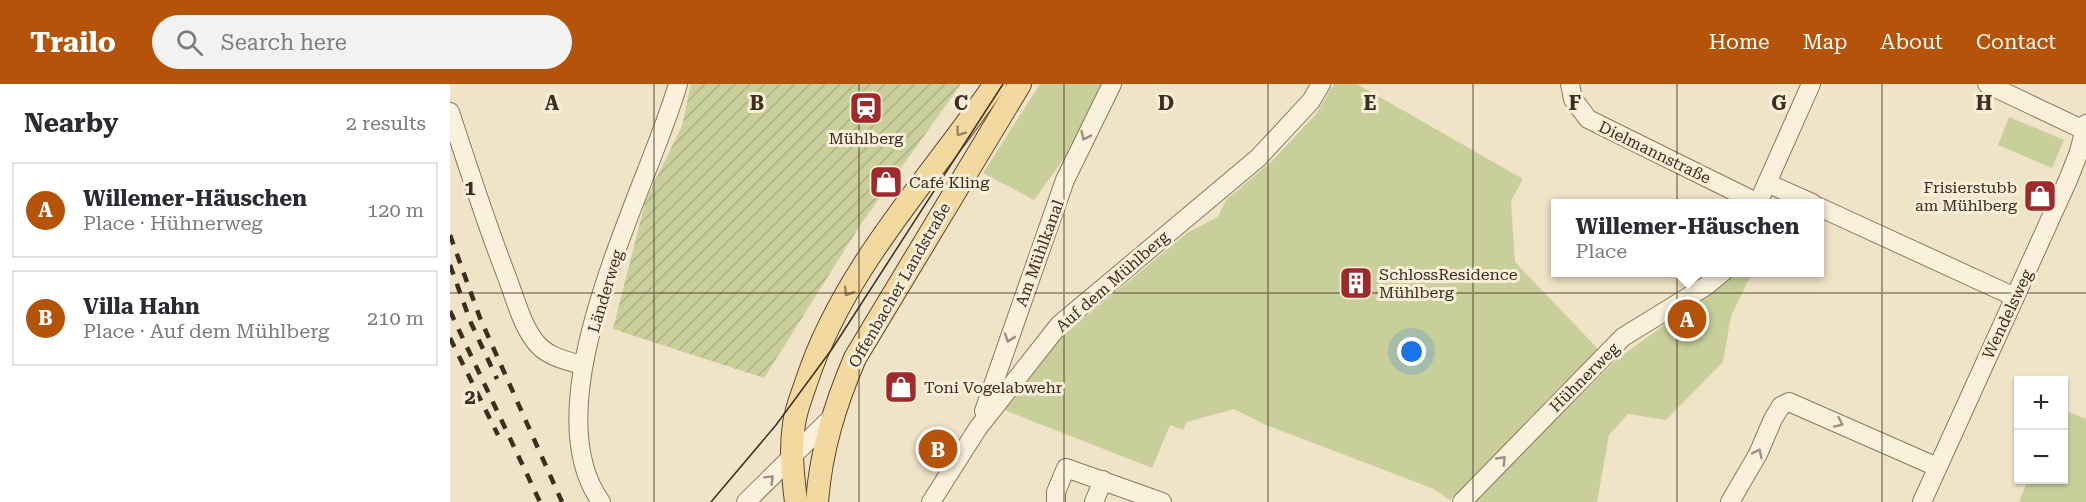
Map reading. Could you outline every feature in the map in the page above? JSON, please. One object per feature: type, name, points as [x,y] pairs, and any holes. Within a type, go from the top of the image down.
[{"type":"main road","name":"Offenbacher Landstraße","points":[[796,502],[793,455],[797,412],[817,351],[832,319],[914,191],[939,161],[995,84]]},
{"type":"main road","name":"Offenbacher Landstraße","points":[[817,502],[824,447],[832,416],[843,386],[865,340],[1020,84]]},
{"type":"main road","points":[[939,161],[956,165],[962,178]]},
{"type":"street","name":"Länderweg","points":[[601,502],[585,470],[578,442],[582,365],[624,230],[678,84]]},
{"type":"street","name":"Am Mühlkanal","points":[[978,428],[1065,180],[1112,84]]},
{"type":"street","name":"Auf dem Mühlberg","points":[[931,502],[978,428],[1059,325],[1258,158],[1311,101],[1321,84]]},
{"type":"street","name":"Dielmannstraße","points":[[1570,84],[1573,99],[1588,119],[1750,199]]},
{"type":"street","points":[[1760,199],[1811,84]]},
{"type":"street","points":[[1987,84],[2085,127]]},
{"type":"street","points":[[450,112],[486,222],[524,323],[534,341],[544,351],[558,359],[582,365]]},
{"type":"street","name":"Wendelsweg","points":[[1922,502],[2014,297],[2080,167],[2085,127]]},
{"type":"street","points":[[1767,183],[1801,199]]},
{"type":"street","points":[[1824,209],[2014,297]]},
{"type":"street","name":"Hühnerweg","points":[[1462,502],[1623,337],[1718,277]]},
{"type":"street","points":[[1730,502],[1758,454],[1777,412],[1781,406],[1789,402],[1937,467]]},
{"type":"street","points":[[746,502],[832,416]]},
{"type":"street","points":[[1056,502],[1056,492],[1066,468],[1161,502]]},
{"type":"street","points":[[1094,502],[1103,480]]},
{"type":"green space","points":[[691,84],[961,84],[861,224],[764,378],[613,329],[646,199],[682,126]]},
{"type":"green space","points":[[1040,84],[1113,84],[1089,124],[1034,200],[983,173]]},
{"type":"green space","points":[[1334,84],[1357,84],[1523,179],[1511,201],[1515,262],[1600,351],[1450,500],[1434,489],[1266,425],[1234,409],[1187,422],[1183,430],[1170,425],[1152,468],[1004,410],[1009,400],[1062,336],[1187,233],[1218,217],[1226,200],[1272,161],[1316,114]]},
{"type":"green space","points":[[2009,117],[2064,140],[2052,168],[1998,145]]},
{"type":"green space","points":[[1731,277],[1750,277],[1731,316],[1723,362],[1666,420],[1628,414],[1609,435],[1597,502],[1473,502],[1617,359]]},
{"type":"green space","points":[[2068,412],[2086,419],[2086,502],[2019,502],[2026,484],[2068,484]]},
{"type":"tram line","points":[[711,502],[776,425],[832,349],[1003,84]]},
{"type":"railway","points":[[450,235],[480,318],[562,502]]},
{"type":"railway","points":[[450,265],[471,323],[497,379]]},
{"type":"railway","points":[[450,311],[540,502]]},
{"type":"railway","points":[[450,338],[498,435]]},
{"type":"place","name":"Mühlberg","points":[[866,108]]},
{"type":"place","name":"Café Kling","points":[[886,182]]},
{"type":"place","name":"Frisierstubb am Mühlberg","points":[[2040,196]]},
{"type":"place","name":"SchlossResidence Mühlberg","points":[[1356,283]]},
{"type":"place","name":"Willemer-Häuschen","points":[[1687,319]]},
{"type":"place","name":"Toni Vogelabwehr","points":[[901,387]]},
{"type":"place","name":"Villa Hahn","points":[[938,449]]}]
